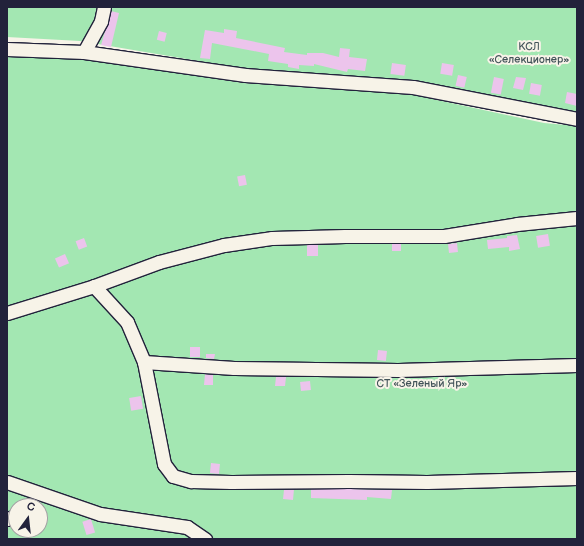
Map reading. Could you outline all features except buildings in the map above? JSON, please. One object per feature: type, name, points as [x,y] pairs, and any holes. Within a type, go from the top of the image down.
[{"type":"street","points":[[84,52],[101,22],[104,7]]},
{"type":"street","points":[[7,49],[84,52],[245,75],[414,87],[577,119]]},
{"type":"street","points":[[7,313],[94,286],[159,262],[224,245],[272,238],[444,236],[517,224],[577,218]]},
{"type":"street","points":[[94,286],[127,322],[144,362],[164,464],[173,476],[191,481],[427,482],[577,478]]},
{"type":"street","points":[[144,362],[234,368],[398,370],[577,365]]},
{"type":"street","points":[[7,482],[35,498]]},
{"type":"street","points":[[48,503],[100,514],[187,527],[205,539]]},
{"type":"green space","name":"КСЛ «Селекционер»","points":[[7,7],[577,7],[577,112],[388,81],[234,67],[80,41],[7,37]]},
{"type":"green space","name":"СТ «Зеленый Яр»","points":[[7,56],[88,59],[243,83],[414,95],[544,123],[577,126],[577,539],[7,539]]}]
